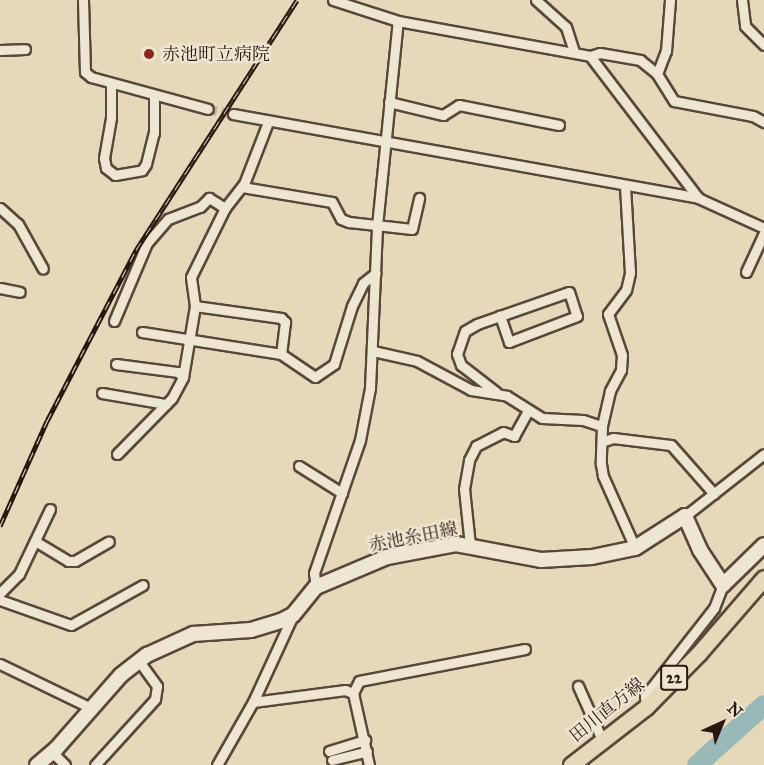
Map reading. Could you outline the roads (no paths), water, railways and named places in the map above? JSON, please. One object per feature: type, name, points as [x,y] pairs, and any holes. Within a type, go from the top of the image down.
[{"type":"main road","name":"赤池糸田線","points":[[293,615],[316,587],[387,557],[456,544],[541,560],[592,557],[635,548],[685,516]]},
{"type":"main road","points":[[685,516],[700,550],[723,585],[764,545]]},
{"type":"main road","name":"田川直方線","points":[[571,765],[646,707],[699,653],[764,578]]},
{"type":"main road","points":[[37,765],[53,753],[91,708],[139,661],[193,634],[251,630],[293,615]]},
{"type":"street","points":[[83,0],[84,72],[111,83],[208,109]]},
{"type":"street","points":[[333,0],[398,21],[574,51],[590,56],[600,53],[640,60],[657,74],[674,100],[753,116],[764,122]]},
{"type":"street","points":[[536,0],[566,27],[574,51]]},
{"type":"street","points":[[657,74],[666,51],[670,0]]},
{"type":"street","points":[[742,0],[745,26],[763,43]]},
{"type":"street","points":[[316,587],[314,573],[360,440],[373,351],[377,226],[398,21]]},
{"type":"street","points":[[0,50],[26,49]]},
{"type":"street","points":[[590,56],[698,198]]},
{"type":"street","points":[[111,83],[111,118],[104,158],[106,168],[115,175],[142,170],[146,164],[154,133],[154,95]]},
{"type":"street","points":[[389,102],[443,115],[459,105],[559,125]]},
{"type":"street","points":[[233,114],[698,198],[764,228]]},
{"type":"street","points":[[117,454],[166,404],[183,377],[195,306],[191,277],[225,208],[242,187],[268,122]]},
{"type":"street","points":[[625,186],[630,273],[626,290],[608,314],[622,355],[621,370],[610,391],[602,426],[603,476],[635,548]]},
{"type":"street","points":[[242,187],[332,202],[341,219],[412,230],[418,198]]},
{"type":"street","points":[[114,321],[147,243],[168,219],[200,207],[209,198],[225,208]]},
{"type":"street","points":[[0,208],[18,224],[43,269]]},
{"type":"street","points":[[746,272],[764,233]]},
{"type":"street","points":[[142,332],[281,354],[301,371],[315,377],[334,364],[363,283],[376,273]]},
{"type":"street","points":[[0,288],[20,292]]},
{"type":"street","points":[[500,316],[509,342],[578,316],[569,292],[500,316],[465,331],[457,354],[466,369],[496,392],[522,404],[528,411],[542,418],[583,420],[602,426]]},
{"type":"street","points":[[195,306],[281,318],[285,322],[281,354]]},
{"type":"street","points":[[373,351],[417,361],[471,390],[496,392]]},
{"type":"street","points":[[116,364],[178,372],[183,377]]},
{"type":"street","points":[[102,393],[166,404]]},
{"type":"street","points":[[470,545],[464,489],[469,460],[476,446],[502,432],[514,436],[528,411]]},
{"type":"street","points":[[604,441],[613,438],[671,445],[714,494]]},
{"type":"street","points":[[685,516],[764,454]]},
{"type":"street","points":[[299,466],[342,494]]},
{"type":"street","points":[[0,593],[19,574],[50,509]]},
{"type":"street","points":[[35,541],[68,561],[75,561],[109,541]]},
{"type":"street","points":[[0,600],[71,625],[143,585]]},
{"type":"street","points":[[646,707],[645,696],[714,608],[723,585]]},
{"type":"street","points":[[217,765],[253,702],[293,615]]},
{"type":"street","points":[[369,765],[353,693],[359,681],[525,649]]},
{"type":"street","points":[[95,765],[155,699],[157,686],[139,661]]},
{"type":"street","points":[[0,664],[91,708]]},
{"type":"street","points":[[578,686],[603,742]]},
{"type":"street","points":[[253,702],[345,690],[353,693]]},
{"type":"street","points":[[365,740],[330,755],[367,751]]},
{"type":"street","points":[[53,753],[65,765]]},
{"type":"waterway","points":[[697,765],[764,705]]},
{"type":"tunnel","points":[[208,109],[233,114]]},
{"type":"railway","points":[[0,526],[47,421],[136,250],[297,0]]},
{"type":"place","name":"赤池町立病院","points":[[149,54]]}]
